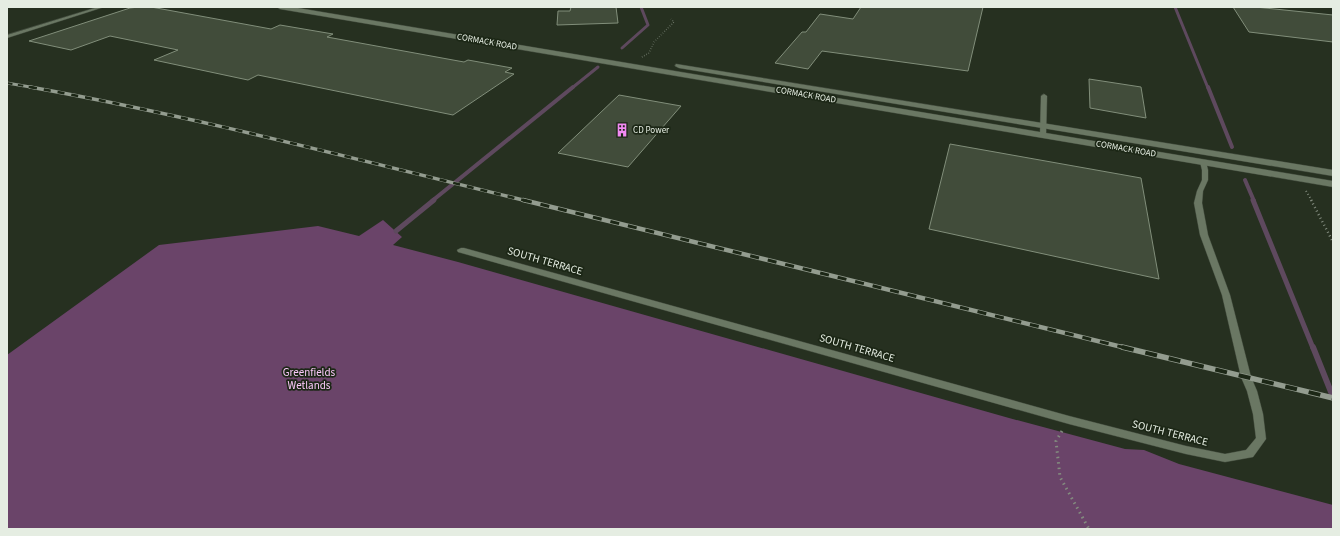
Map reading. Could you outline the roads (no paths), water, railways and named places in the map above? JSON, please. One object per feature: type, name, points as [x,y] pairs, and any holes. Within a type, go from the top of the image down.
[{"type":"street","name":"CORMACK ROAD","points":[[280,7],[1333,184]]},
{"type":"street","name":"CORMACK ROAD","points":[[323,7],[1333,173]]},
{"type":"lane","points":[[7,37],[102,7]]},
{"type":"lane","points":[[1043,135],[1044,96]]},
{"type":"lane","name":"SOUTH TERRACE","points":[[461,250],[1069,420],[1186,450],[1225,458],[1248,454],[1261,439],[1258,414],[1252,391],[1246,377],[1226,294],[1204,235],[1198,203],[1200,191],[1205,180],[1203,162]]},
{"type":"waterway","points":[[622,48],[648,25],[641,7]]},
{"type":"waterway","points":[[1175,7],[1208,88]]},
{"type":"waterway","points":[[572,88],[598,67]]},
{"type":"waterway","points":[[432,201],[573,87]]},
{"type":"waterway","points":[[1208,87],[1232,147]]},
{"type":"waterway","points":[[1245,180],[1254,201]]},
{"type":"waterway","points":[[396,231],[434,200]]},
{"type":"waterway","points":[[1253,200],[1313,348]]},
{"type":"waterway","points":[[1313,347],[1333,397]]},
{"type":"railway","points":[[7,83],[36,88]]},
{"type":"railway","points":[[30,87],[218,126],[527,201]]},
{"type":"railway","points":[[523,200],[1126,348]]},
{"type":"railway","points":[[1122,347],[1333,398]]},
{"type":"place","name":"CD Power","points":[[622,130]]},
{"type":"park label","name":"Greenfields Wetlands","points":[[309,378]]}]
